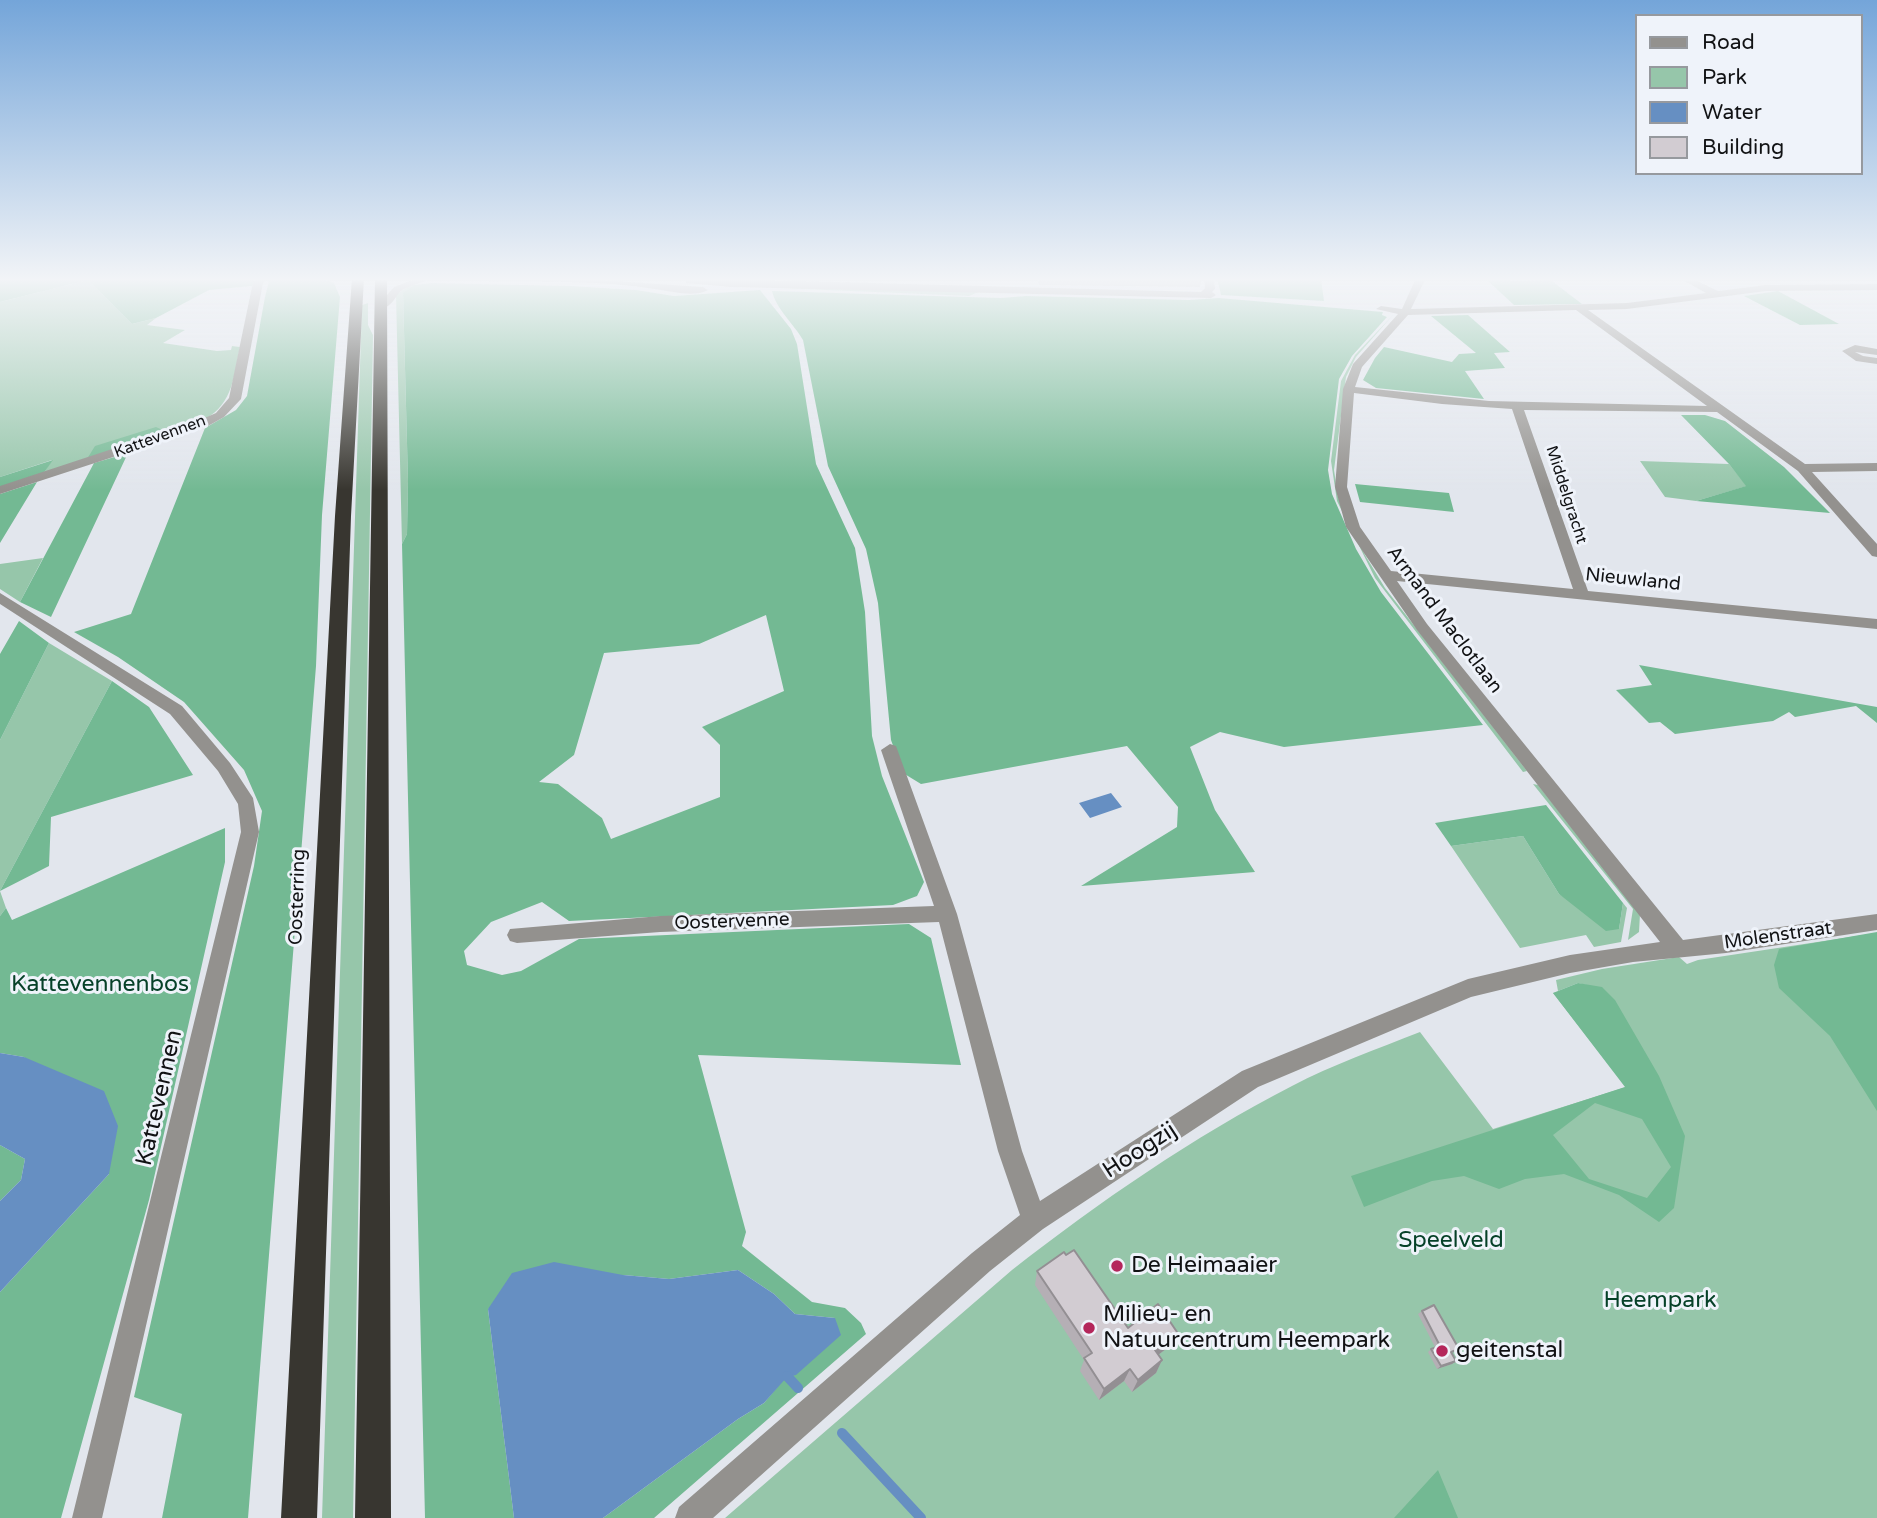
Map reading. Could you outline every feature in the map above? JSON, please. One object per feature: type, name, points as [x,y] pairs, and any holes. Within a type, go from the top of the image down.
[{"type":"highway","name":"Oosterring","points":[[299,1518],[343,516],[354,349]]},
{"type":"highway","points":[[373,1518],[382,349]]},
{"type":"street","name":"Kattevennen","points":[[0,490],[204,423],[228,409],[235,399],[245,349]]},
{"type":"street","name":"Armand Maclotlaan","points":[[1372,349],[1357,366],[1349,389],[1341,487],[1353,527],[1422,627],[1678,949]]},
{"type":"street","points":[[1637,349],[1802,468],[1877,553]]},
{"type":"street","points":[[1858,349],[1847,351],[1852,356],[1872,361],[1877,369]]},
{"type":"street","points":[[1349,389],[1413,398],[1517,407],[1723,409]]},
{"type":"street","name":"Middelgracht","points":[[1517,407],[1582,594]]},
{"type":"street","points":[[1802,468],[1877,467]]},
{"type":"street","name":"Nieuwland","points":[[1384,575],[1877,624]]},
{"type":"street","name":"Kattevennen","points":[[0,597],[176,710],[225,767],[247,803],[250,832],[87,1518]]},
{"type":"street","points":[[890,750],[947,914],[1010,1151],[1034,1220]]},
{"type":"street","name":"Oostervenne","points":[[517,935],[660,924],[947,914]]},
{"type":"street","name":"Molenstraat","points":[[1678,949],[1877,922]]},
{"type":"street","name":"Hoogzij","points":[[690,1518],[981,1262],[1034,1220],[1250,1079],[1468,988],[1570,964],[1678,949]]},
{"type":"green space","points":[[0,349],[217,351],[240,349],[227,397],[214,413],[205,419],[43,474],[52,460],[0,477]]},
{"type":"green space","points":[[256,349],[336,349],[322,515],[316,666],[248,1518],[162,1518],[182,1414],[134,1397],[254,866],[262,811],[244,770],[184,702],[118,657],[74,632],[131,614],[205,428],[236,410],[247,396]]},
{"type":"green space","points":[[361,349],[373,349],[353,1518],[322,1518]]},
{"type":"green space","points":[[397,349],[404,349],[408,481],[407,534],[402,544]]},
{"type":"green space","points":[[404,349],[798,349],[816,464],[855,548],[865,612],[872,736],[882,776],[924,882],[917,896],[893,905],[569,921],[542,902],[491,922],[464,951],[467,965],[502,975],[521,971],[579,939],[909,924],[931,938],[961,1065],[698,1055],[746,1232],[742,1246],[812,1302],[845,1308],[861,1323],[866,1334],[654,1518],[603,1518],[764,1403],[835,1318],[795,1314],[774,1294],[738,1270],[669,1279],[623,1275],[488,1309],[514,1518],[425,1518],[402,544],[407,534]],"holes":[[[766,615],[784,691],[702,727],[720,745],[720,797],[611,839],[602,818],[558,784],[539,782],[574,755],[604,653],[699,644]]]},
{"type":"green space","points":[[805,349],[1358,349],[1339,379],[1328,470],[1332,494],[1356,549],[1381,592],[1483,725],[1284,747],[1220,732],[1190,747],[1215,810],[1255,872],[1081,886],[1177,827],[1178,807],[1127,746],[921,784],[903,773],[891,740],[878,603],[866,549],[828,466]]},
{"type":"green space","points":[[1363,349],[1346,377],[1334,470],[1338,497],[1365,555],[1385,588],[1527,771],[1523,772],[1375,578],[1337,501],[1331,461],[1341,381],[1355,355]]},
{"type":"green space","points":[[1382,349],[1452,362],[1459,354],[1476,353],[1471,349],[1506,349],[1510,352],[1494,353],[1505,368],[1465,371],[1484,399],[1376,388],[1363,380]]},
{"type":"green space","points":[[1681,415],[1705,415],[1725,421],[1784,467],[1830,513],[1696,501],[1746,486],[1729,464]]},
{"type":"green space","points":[[156,427],[169,433],[87,459],[95,446]]},
{"type":"green space","points":[[128,453],[51,617],[20,602],[94,463]]},
{"type":"green space","points":[[53,460],[43,474],[0,488],[0,477]]},
{"type":"green space","points":[[1640,461],[1729,464],[1747,486],[1696,501],[1665,497]]},
{"type":"green space","points":[[37,482],[0,543],[0,494]]},
{"type":"green space","points":[[1355,484],[1449,493],[1454,512],[1360,502]]},
{"type":"green space","points":[[43,558],[20,602],[0,589],[0,564]]},
{"type":"green space","points":[[19,621],[49,643],[0,740],[0,654]]},
{"type":"green space","points":[[49,643],[112,681],[0,891],[0,740]]},
{"type":"green space","points":[[1639,665],[1877,707],[1877,723],[1856,706],[1795,717],[1789,712],[1773,721],[1675,734],[1660,722],[1649,723],[1616,690],[1652,685]]},
{"type":"green space","points":[[112,681],[149,707],[193,775],[51,817],[49,866],[0,891]]},
{"type":"green space","points":[[1533,784],[1538,785],[1640,914],[1639,932],[1628,940],[1633,909]]},
{"type":"green space","points":[[1546,805],[1623,903],[1619,929],[1606,931],[1559,894],[1523,836],[1451,846],[1435,823]]},
{"type":"green space","name":"Kattevennenbos","points":[[225,828],[225,862],[149,1200],[61,1518],[0,1518],[0,1292],[109,1174],[24,1057],[0,1053],[0,916],[6,908],[12,920]]},
{"type":"green space","points":[[1523,836],[1559,894],[1619,929],[1623,903],[1627,908],[1621,942],[1594,947],[1586,935],[1520,948],[1451,846]]},
{"type":"green space","points":[[0,891],[6,908],[0,916]]},
{"type":"green space","points":[[1877,932],[1877,1111],[1830,1036],[1779,988],[1774,965],[1779,949]]},
{"type":"green space","name":"Heempark","points":[[1877,933],[1877,1518],[725,1518],[1012,1270],[1113,1195],[1183,1149],[1292,1086],[1420,1032],[1493,1129],[1626,1087],[1553,993],[1586,985],[1578,983],[1558,991],[1556,980],[1602,969],[1679,957],[1687,964],[1698,960]]},
{"type":"green space","points":[[1578,983],[1602,987],[1615,1000],[1659,1076],[1685,1136],[1674,1208],[1659,1222],[1619,1195],[1564,1174],[1525,1179],[1499,1189],[1464,1176],[1432,1181],[1364,1207],[1351,1176],[1625,1087],[1553,993]],"holes":[[[1595,1103],[1642,1119],[1671,1167],[1647,1198],[1589,1179],[1553,1135]]]},
{"type":"green space","points":[[0,1145],[25,1159],[21,1180],[0,1201]]},
{"type":"green space","points":[[1438,1470],[1458,1518],[1394,1518]]},
{"type":"water","points":[[1111,793],[1122,807],[1090,818],[1079,803]]},
{"type":"water","points":[[0,1053],[24,1057],[104,1091],[118,1126],[109,1174],[0,1292],[0,1201],[21,1180],[25,1159],[0,1145]]},
{"type":"water","points":[[554,1262],[623,1275],[669,1279],[738,1270],[774,1294],[795,1314],[835,1318],[841,1335],[796,1375],[787,1377],[764,1403],[603,1518],[514,1518],[488,1309],[512,1273]]},
{"type":"building","name":"Milieu- en Natuurcentrum Heempark","points":[[1074,1250],[1128,1328],[1158,1304],[1177,1332],[1155,1350],[1162,1360],[1138,1380],[1130,1369],[1104,1389],[1084,1358],[1092,1353],[1037,1271],[1064,1252],[1066,1255]]},
{"type":"building","points":[[1434,1305],[1459,1349],[1451,1352],[1456,1361],[1441,1366],[1431,1349],[1440,1346],[1422,1311]]},
{"type":"waterway","points":[[787,1376],[798,1388]]},
{"type":"waterway","points":[[842,1433],[921,1518]]},
{"type":"place","name":"De Heimaaier","points":[[1117,1266]]},
{"type":"place","name":"Milieu- en Natuurcentrum Heempark","points":[[1089,1328]]},
{"type":"place","name":"geitenstal","points":[[1442,1351]]},
{"type":"park label","name":"Speelveld","points":[[1451,1241]]}]
